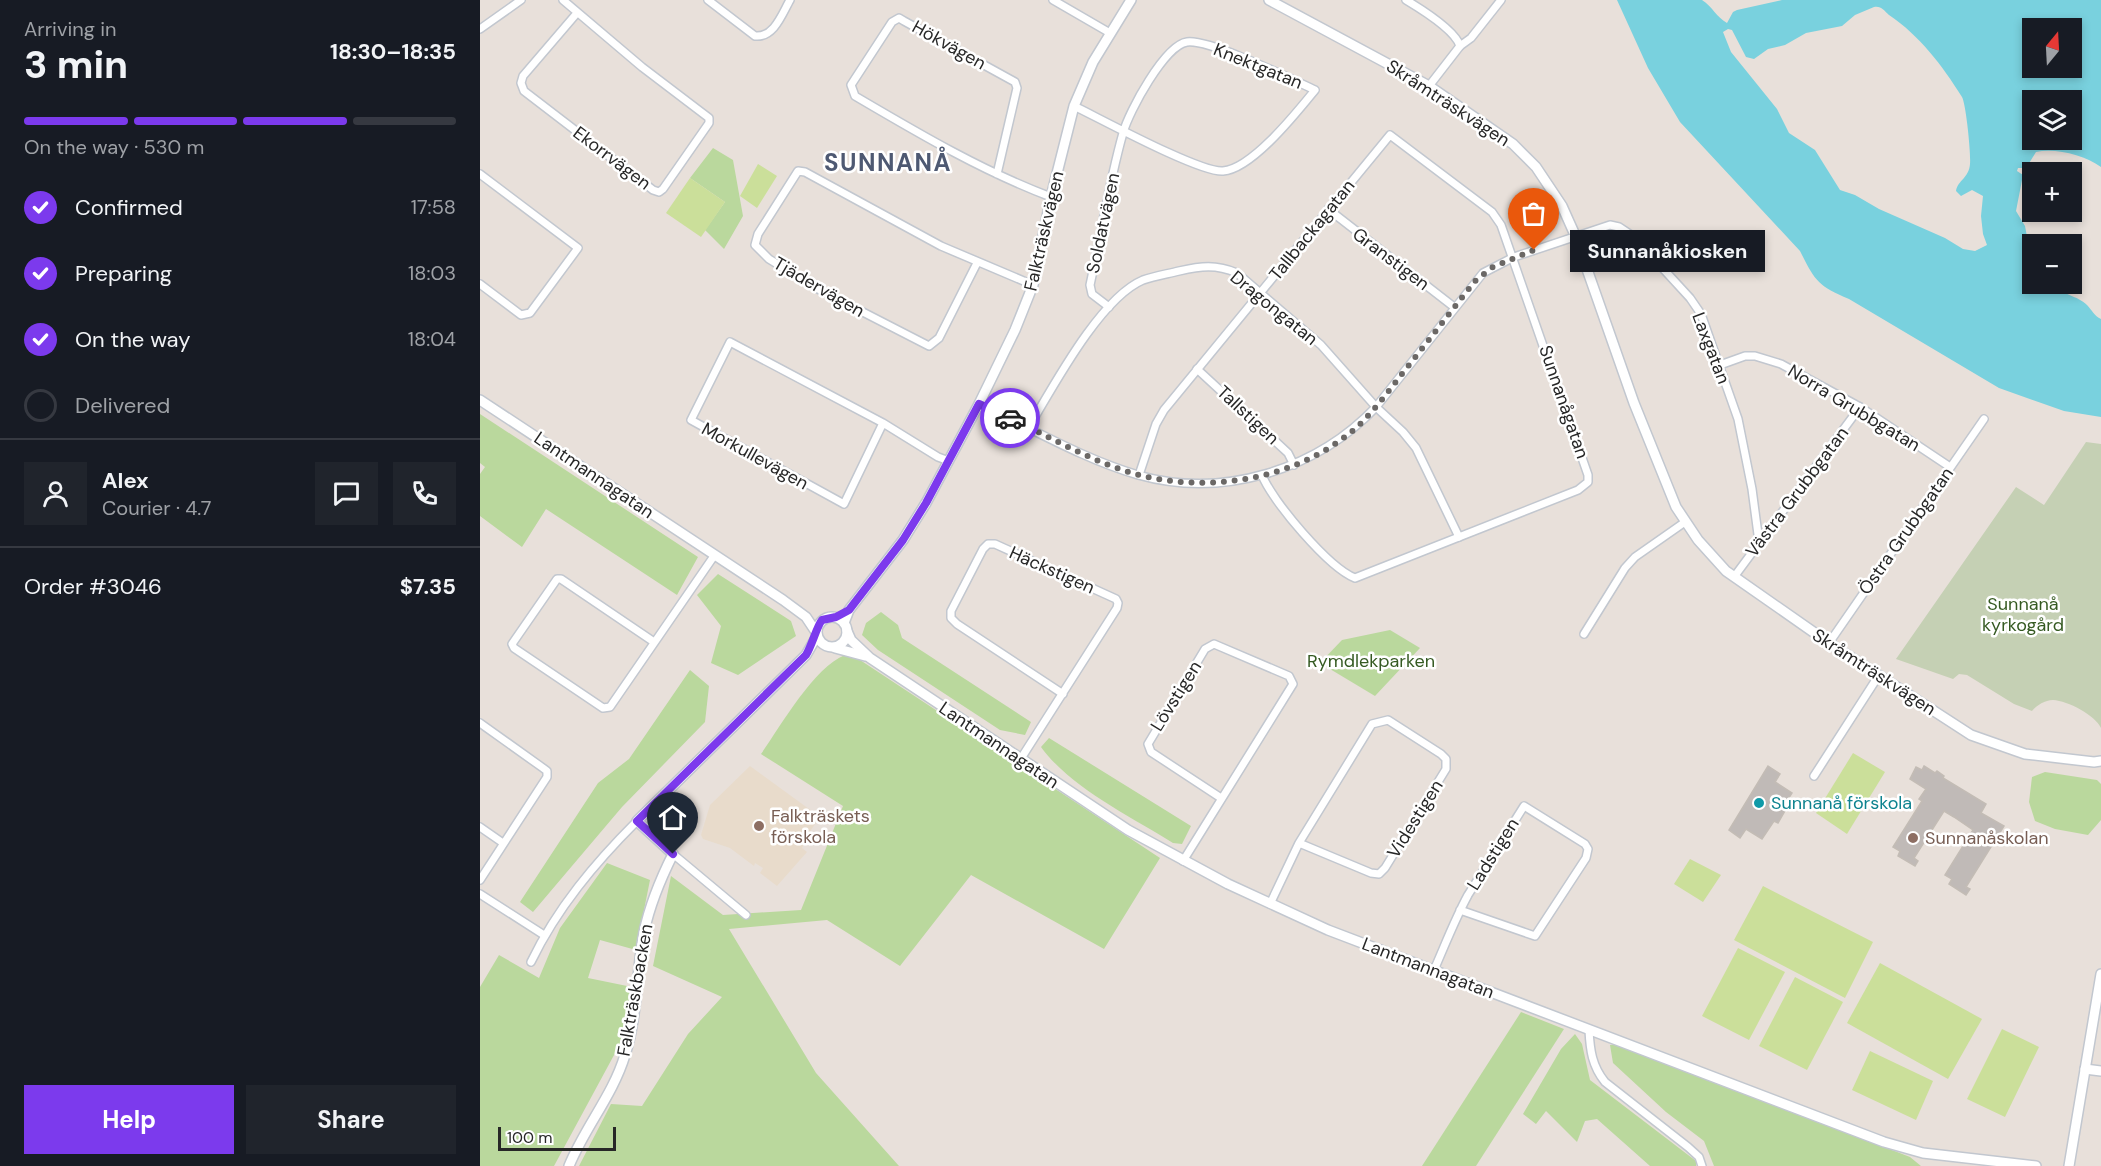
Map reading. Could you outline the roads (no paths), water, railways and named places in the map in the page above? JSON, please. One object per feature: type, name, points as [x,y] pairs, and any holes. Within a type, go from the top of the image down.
[{"type":"street","points":[[480,29],[521,0]]},
{"type":"street","name":"Ekorrvägen","points":[[563,0],[709,118],[709,123],[659,192],[653,190],[584,139],[524,91],[521,83],[523,76],[577,13]]},
{"type":"street","points":[[708,0],[755,36],[769,33],[790,0]]},
{"type":"street","points":[[1053,0],[1110,33]]},
{"type":"street","name":"Falkträskvägen","points":[[839,622],[903,540],[949,461],[1015,330],[1033,285],[1051,197],[1074,106],[1094,62],[1131,0]]},
{"type":"street","name":"Skråmträskvägen","points":[[1269,0],[1429,86],[1513,144],[1543,177],[1562,206],[1575,235],[1646,435],[1676,507],[1698,540],[1734,577],[1828,644],[1961,729],[1998,746],[2025,754],[2099,763]]},
{"type":"street","points":[[1406,0],[1448,29],[1459,40],[1460,46]]},
{"type":"street","points":[[1429,86],[1460,46],[1471,38],[1501,0]]},
{"type":"street","name":"Hökvägen","points":[[997,174],[1017,88],[1015,82],[898,18],[892,22],[851,85],[855,96],[916,132],[997,174],[1051,197]]},
{"type":"street","name":"Knektgatan","points":[[1074,106],[1123,131],[1188,160],[1210,169],[1223,171],[1238,166],[1281,132],[1315,90],[1249,60],[1190,41],[1180,44],[1171,51],[1138,100],[1123,131]]},
{"type":"street","name":"Soldatvägen","points":[[1109,307],[1092,294],[1090,285],[1123,131]]},
{"type":"street","name":"Tallbackagatan","points":[[1139,475],[1156,424],[1197,369],[1390,135]]},
{"type":"street","name":"Sunnanågatan","points":[[1262,476],[1267,490],[1292,520],[1347,575],[1355,578],[1578,489],[1588,482],[1588,475],[1502,225],[1492,212],[1390,135]]},
{"type":"street","name":"Tjädervägen","points":[[977,263],[939,338],[929,346],[818,289],[769,259],[755,245],[758,234],[798,171],[805,172],[885,217],[977,263],[1033,285]]},
{"type":"street","points":[[480,174],[578,248],[530,313],[525,315],[520,315],[480,284]]},
{"type":"street","name":"Granstigen","points":[[1328,210],[1454,307]]},
{"type":"street","name":"Laxgatan","points":[[979,404],[1104,463],[1139,475],[1158,479],[1224,483],[1262,476],[1309,459],[1358,426],[1376,407],[1483,273],[1514,257],[1610,225],[1619,227],[1634,237],[1690,297],[1701,314],[1738,419],[1760,542]]},
{"type":"street","name":"Dragongatan","points":[[1029,427],[1072,354],[1109,307],[1126,291],[1144,280],[1201,266],[1214,266],[1231,271],[1260,292],[1321,345],[1376,407],[1403,432],[1416,448],[1459,537]]},
{"type":"street","name":"Morkullevägen","points":[[883,423],[844,504],[691,420],[729,342],[883,423],[938,457],[949,461]]},
{"type":"street","name":"Norra Grubbgatan","points":[[1720,365],[1745,356],[1761,357],[1781,364],[1860,407],[1950,467]]},
{"type":"street","name":"Tallstigen","points":[[1197,369],[1288,453],[1293,465]]},
{"type":"street","name":"Lantmannagatan","points":[[480,400],[797,610],[813,624],[817,634],[830,647],[870,658]]},
{"type":"street","name":"Västra Grubbgatan","points":[[1734,577],[1860,407]]},
{"type":"street","name":"Östra Grubbgatan","points":[[1828,644],[1984,419]]},
{"type":"street","points":[[1584,634],[1625,568],[1635,557],[1685,522]]},
{"type":"street","name":"Häckstigen","points":[[1020,760],[1063,694],[1117,608],[1118,603],[1106,594],[995,544],[988,544],[983,549],[951,611],[951,618],[1063,694]]},
{"type":"street","points":[[654,642],[561,579],[557,579],[512,644],[514,648],[603,708],[610,707],[714,556]]},
{"type":"street","name":"Lantmannagatan","points":[[797,610],[839,622],[851,639],[870,658],[1128,830],[1183,861],[1270,904],[1328,930],[1884,1142],[1923,1153],[2036,1166]]},
{"type":"street","points":[[531,962],[544,935],[581,880],[637,821],[806,655],[817,634],[819,623],[839,622],[845,640],[806,655]]},
{"type":"street","name":"Lövstigen","points":[[1183,861],[1293,684],[1289,676],[1214,644],[1205,649],[1148,744],[1151,752],[1221,798]]},
{"type":"street","points":[[1814,776],[1879,675]]},
{"type":"street","name":"Videstigen","points":[[1270,904],[1299,843],[1372,724],[1388,720],[1446,759],[1446,769],[1385,868],[1379,874],[1371,873],[1299,843]]},
{"type":"street","points":[[480,723],[547,771],[547,777],[480,880]]},
{"type":"street","name":"Ladstigen","points":[[1434,970],[1460,910],[1524,806],[1585,844],[1588,849],[1586,858],[1535,936],[1460,910]]},
{"type":"street","points":[[637,821],[746,915]]},
{"type":"street","points":[[480,827],[503,843]]},
{"type":"street","name":"Falkträskbacken","points":[[569,1166],[580,1141],[615,1082],[626,1055],[632,1030],[644,933],[654,894],[673,854]]},
{"type":"street","points":[[480,894],[544,935]]},
{"type":"street","points":[[2068,1166],[2101,974]]},
{"type":"street","points":[[1589,1030],[1589,1045],[1596,1072],[1605,1082],[1689,1147],[1699,1157],[1702,1166]]},
{"type":"street","points":[[2085,1069],[2101,1071]]},
{"type":"water","points":[[1617,0],[1702,0],[1727,23],[1733,12],[1737,10],[1782,0],[2101,0],[2101,167],[2070,154],[2052,151],[2036,152],[2030,162],[2022,162],[2022,168],[2018,168],[2017,171],[2022,174],[2022,180],[2016,211],[2025,226],[2026,234],[2022,234],[2022,294],[2068,294],[2083,302],[2101,319],[2101,417],[2064,411],[1999,388],[1824,286],[1814,276],[1800,251],[1680,122],[1648,68]],"holes":[[[1874,7],[1882,9],[1911,32],[1930,52],[1962,97],[1968,129],[1970,164],[1968,173],[1956,191],[1961,196],[1972,190],[1983,196],[1981,216],[1987,245],[1975,251],[1963,249],[1945,238],[1840,190],[1815,150],[1789,133],[1777,109],[1731,52],[1723,32],[1728,29],[1732,30],[1746,57],[1754,59],[1768,49],[1785,45],[1806,33],[1842,26],[1855,15]]]},
{"type":"place","name":"Sunnanåkiosken","points":[[1534,250]]},
{"type":"place","name":"Sunnanå förskola","points":[[1759,803]]},
{"type":"place","name":"Falkträskets förskola","points":[[759,826]]},
{"type":"place","name":"Sunnanåskolan","points":[[1913,838]]},
{"type":"district","name":"SUNNANÅ","points":[[888,163]]},
{"type":"park label","name":"Sunnanå kyrkogård","points":[[2023,614]]},
{"type":"park label","name":"Rymdlekparken","points":[[1371,661]]}]
